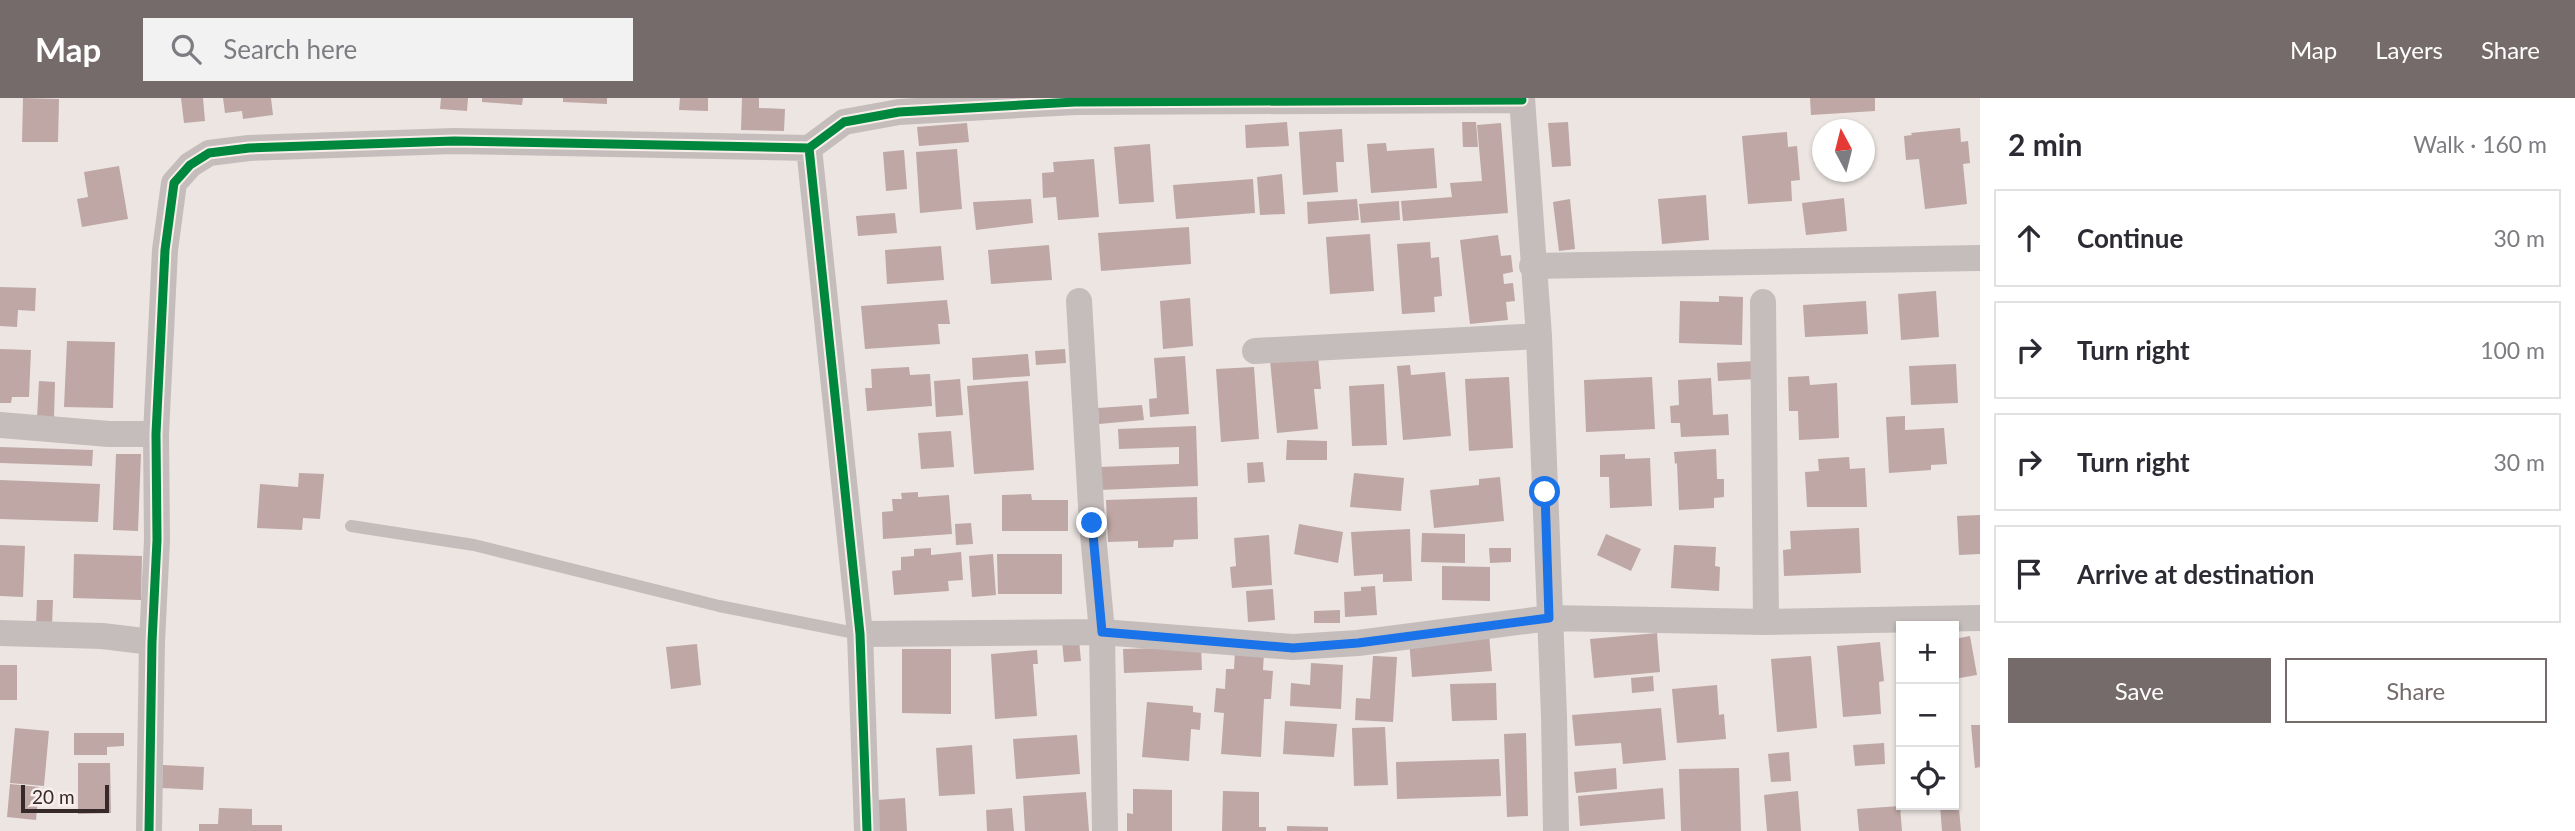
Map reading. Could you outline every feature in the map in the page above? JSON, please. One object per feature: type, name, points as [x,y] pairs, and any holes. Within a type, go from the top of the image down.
[{"type":"street","points":[[149,831],[152,642],[157,540],[156,435],[165,250],[174,183],[190,165],[209,153],[249,148],[454,141],[809,148],[844,122],[899,112],[1075,102],[1522,99],[1539,336],[1556,831]]},
{"type":"street","points":[[809,148],[860,634],[867,831]]},
{"type":"street","points":[[1532,266],[1980,258]]},
{"type":"street","points":[[1079,301],[1092,523],[1102,632],[1105,831]]},
{"type":"street","points":[[1763,302],[1766,622]]},
{"type":"street","points":[[1255,351],[1539,336]]},
{"type":"street","points":[[0,425],[156,435]]},
{"type":"street","points":[[860,634],[1102,632],[1293,648],[1358,643],[1549,618],[1766,622],[1980,618]]},
{"type":"street","points":[[0,632],[102,636],[152,642]]},
{"type":"lane","points":[[351,526],[474,545],[719,606],[860,634]]},
{"type":"building","points":[[23,98],[59,99],[58,142],[22,142]]},
{"type":"building","points":[[181,98],[203,98],[205,121],[184,123]]},
{"type":"building","points":[[223,98],[271,98],[273,115],[243,119],[242,111],[225,113]]},
{"type":"building","points":[[441,98],[468,98],[467,111],[440,109]]},
{"type":"building","points":[[482,98],[523,98],[522,105],[482,102]]},
{"type":"building","points":[[563,98],[607,98],[607,104],[563,102]]},
{"type":"building","points":[[680,98],[708,98],[708,111],[679,110]]},
{"type":"building","points":[[742,98],[759,98],[759,108],[785,109],[784,131],[741,130]]},
{"type":"building","points":[[1810,98],[1875,98],[1875,111],[1811,115]]},
{"type":"building","points":[[1287,122],[1289,146],[1246,148],[1245,125]]},
{"type":"building","points":[[1462,122],[1476,122],[1478,147],[1463,147]]},
{"type":"building","points":[[1568,122],[1571,166],[1552,167],[1548,123]]},
{"type":"building","points":[[967,123],[969,142],[919,146],[917,127]]},
{"type":"building","points":[[1501,123],[1508,213],[1403,221],[1401,201],[1452,197],[1450,183],[1482,181],[1477,125]]},
{"type":"building","points":[[1960,128],[1961,142],[1968,141],[1970,163],[1963,164],[1967,204],[1925,209],[1919,159],[1906,160],[1904,136]]},
{"type":"building","points":[[1342,129],[1344,162],[1336,162],[1338,192],[1303,195],[1299,132]]},
{"type":"building","points":[[1787,132],[1788,147],[1797,146],[1800,180],[1791,181],[1792,201],[1748,204],[1742,136]]},
{"type":"building","points":[[1386,143],[1387,151],[1434,148],[1437,188],[1371,193],[1367,144]]},
{"type":"building","points":[[1150,144],[1154,202],[1119,204],[1114,147]]},
{"type":"building","points":[[957,149],[962,209],[920,213],[916,152]]},
{"type":"building","points":[[904,150],[907,189],[886,191],[883,152]]},
{"type":"building","points":[[1094,159],[1099,217],[1058,220],[1056,197],[1043,198],[1042,173],[1054,172],[1053,162]]},
{"type":"building","points":[[119,166],[128,219],[82,227],[77,199],[88,197],[84,172]]},
{"type":"building","points":[[1282,174],[1285,214],[1260,215],[1257,177]]},
{"type":"building","points":[[1253,179],[1255,213],[1176,219],[1173,185]]},
{"type":"building","points":[[1706,195],[1709,240],[1662,244],[1658,199]]},
{"type":"building","points":[[1844,198],[1847,231],[1806,235],[1802,203]]},
{"type":"building","points":[[1031,199],[1033,223],[976,230],[973,202]]},
{"type":"building","points":[[1357,199],[1359,220],[1308,224],[1307,202]]},
{"type":"building","points":[[1570,199],[1575,249],[1559,251],[1553,202]]},
{"type":"building","points":[[1399,201],[1400,220],[1361,223],[1359,204]]},
{"type":"building","points":[[895,213],[897,233],[858,236],[856,216]]},
{"type":"building","points":[[1189,227],[1191,264],[1101,271],[1098,233]]},
{"type":"building","points":[[1370,234],[1374,291],[1330,294],[1326,237]]},
{"type":"building","points":[[1498,235],[1501,256],[1511,255],[1513,272],[1503,274],[1504,284],[1513,283],[1515,301],[1506,302],[1508,320],[1470,324],[1460,240]]},
{"type":"building","points":[[1430,242],[1431,258],[1439,257],[1442,296],[1434,297],[1435,312],[1402,314],[1397,244]]},
{"type":"building","points":[[1049,245],[1052,280],[991,284],[988,250]]},
{"type":"building","points":[[941,246],[944,280],[887,284],[885,250]]},
{"type":"building","points":[[0,287],[36,288],[35,311],[18,310],[17,327],[0,326]]},
{"type":"building","points":[[1936,291],[1939,337],[1901,340],[1898,294]]},
{"type":"building","points":[[1719,296],[1743,297],[1742,345],[1679,343],[1680,301],[1719,302]]},
{"type":"building","points":[[1190,298],[1193,346],[1163,349],[1160,301]]},
{"type":"building","points":[[947,300],[950,324],[938,324],[940,344],[865,349],[861,306]]},
{"type":"building","points":[[1866,301],[1868,334],[1805,337],[1803,305]]},
{"type":"building","points":[[67,341],[115,342],[113,408],[64,407]]},
{"type":"building","points":[[0,349],[31,350],[29,397],[12,397],[11,403],[0,403]]},
{"type":"building","points":[[1065,349],[1066,363],[1036,365],[1035,351]]},
{"type":"building","points":[[1028,354],[1030,376],[973,380],[972,358]]},
{"type":"building","points":[[1185,356],[1189,414],[1150,417],[1149,399],[1157,398],[1154,358]]},
{"type":"building","points":[[1318,356],[1321,389],[1314,389],[1318,429],[1277,433],[1270,360]]},
{"type":"building","points":[[1756,361],[1757,379],[1718,381],[1717,363]]},
{"type":"building","points":[[1956,364],[1958,403],[1911,405],[1909,366]]},
{"type":"building","points":[[1410,365],[1411,375],[1445,372],[1451,436],[1403,440],[1397,366]]},
{"type":"building","points":[[909,367],[910,375],[930,374],[932,406],[867,411],[865,388],[872,388],[871,369]]},
{"type":"building","points":[[1254,367],[1259,439],[1221,442],[1216,369]]},
{"type":"building","points":[[1809,376],[1810,385],[1837,383],[1839,438],[1799,440],[1798,411],[1789,411],[1788,377]]},
{"type":"building","points":[[1509,377],[1513,448],[1469,451],[1465,379]]},
{"type":"building","points":[[1652,377],[1655,429],[1586,432],[1584,380]]},
{"type":"building","points":[[1711,378],[1713,415],[1728,414],[1729,435],[1681,437],[1680,423],[1671,423],[1670,406],[1679,405],[1678,380]]},
{"type":"building","points":[[960,379],[963,415],[936,417],[934,381]]},
{"type":"building","points":[[39,381],[55,382],[54,418],[37,418]]},
{"type":"building","points":[[1028,381],[1034,470],[974,474],[967,386]]},
{"type":"building","points":[[1384,384],[1387,445],[1352,446],[1349,386]]},
{"type":"building","points":[[1142,405],[1144,420],[1099,424],[1098,408]]},
{"type":"building","points":[[1905,416],[1905,430],[1944,428],[1947,464],[1931,465],[1931,470],[1889,473],[1886,417]]},
{"type":"building","points":[[1196,426],[1198,486],[1099,490],[1098,467],[1179,464],[1179,447],[1119,449],[1118,429]]},
{"type":"building","points":[[951,431],[954,467],[921,469],[918,433]]},
{"type":"building","points":[[1287,440],[1327,441],[1327,460],[1286,460]]},
{"type":"building","points":[[0,447],[93,450],[92,466],[0,463]]},
{"type":"building","points":[[1716,449],[1717,479],[1724,479],[1724,497],[1714,498],[1714,508],[1679,510],[1674,452]]},
{"type":"building","points":[[116,454],[141,454],[138,531],[113,530]]},
{"type":"building","points":[[1625,454],[1625,459],[1650,458],[1652,506],[1610,508],[1609,477],[1600,477],[1600,455]]},
{"type":"building","points":[[1849,457],[1850,469],[1865,468],[1867,507],[1807,507],[1805,472],[1819,471],[1818,459]]},
{"type":"building","points":[[1263,462],[1265,482],[1248,483],[1247,463]]},
{"type":"building","points":[[299,473],[324,474],[320,519],[303,518],[302,530],[257,528],[260,484],[298,487]]},
{"type":"building","points":[[1354,473],[1404,478],[1401,511],[1350,507]]},
{"type":"building","points":[[1500,477],[1504,521],[1434,528],[1430,490],[1479,485],[1479,479]]},
{"type":"building","points":[[0,480],[100,484],[98,522],[0,519]]},
{"type":"building","points":[[918,492],[918,497],[949,495],[952,534],[883,539],[882,512],[893,511],[892,499],[902,499],[901,493]]},
{"type":"building","points":[[1031,494],[1032,500],[1068,500],[1068,531],[1002,531],[1002,495]]},
{"type":"building","points":[[1197,497],[1198,539],[1174,540],[1173,547],[1138,548],[1138,541],[1108,542],[1106,500]]},
{"type":"building","points":[[1980,515],[1980,554],[1959,555],[1957,516]]},
{"type":"building","points":[[971,523],[973,544],[956,545],[955,524]]},
{"type":"building","points":[[1299,524],[1343,532],[1338,563],[1294,554]]},
{"type":"building","points":[[1859,528],[1861,573],[1784,576],[1783,550],[1791,549],[1790,531]]},
{"type":"building","points":[[1410,529],[1412,581],[1383,582],[1383,574],[1354,576],[1351,532]]},
{"type":"building","points":[[1422,533],[1465,534],[1465,563],[1421,562]]},
{"type":"building","points":[[1606,534],[1641,549],[1631,571],[1597,555]]},
{"type":"building","points":[[1269,535],[1272,585],[1232,588],[1230,567],[1236,566],[1234,538]]},
{"type":"building","points":[[0,545],[25,546],[23,597],[0,596]]},
{"type":"building","points":[[1674,545],[1716,547],[1715,566],[1720,567],[1719,591],[1671,588]]},
{"type":"building","points":[[931,548],[931,555],[961,552],[963,580],[948,581],[949,591],[894,595],[892,571],[901,570],[901,557],[914,556],[914,549]]},
{"type":"building","points":[[1489,548],[1511,548],[1511,562],[1490,563]]},
{"type":"building","points":[[74,554],[142,556],[141,600],[73,598]]},
{"type":"building","points":[[993,554],[996,595],[972,597],[969,556]]},
{"type":"building","points":[[997,554],[1062,554],[1062,594],[998,594]]},
{"type":"building","points":[[1442,566],[1490,567],[1490,601],[1442,600]]},
{"type":"building","points":[[1375,586],[1377,615],[1345,617],[1344,592],[1361,591],[1361,587]]},
{"type":"building","points":[[1273,589],[1275,620],[1248,622],[1246,591]]},
{"type":"building","points":[[37,600],[53,600],[52,626],[36,625]]},
{"type":"building","points":[[1340,610],[1340,623],[1314,623],[1314,611]]},
{"type":"building","points":[[1489,633],[1492,671],[1412,677],[1409,639]]},
{"type":"building","points":[[1657,633],[1660,672],[1594,678],[1590,639]]},
{"type":"building","points":[[1970,636],[1977,675],[1959,678],[1959,638]]},
{"type":"building","points":[[1079,640],[1081,661],[1064,662],[1062,641]]},
{"type":"building","points":[[1880,642],[1884,681],[1879,682],[1881,714],[1843,717],[1837,646]]},
{"type":"building","points":[[697,644],[701,685],[671,689],[666,647]]},
{"type":"building","points":[[1201,647],[1202,670],[1124,673],[1123,649]]},
{"type":"building","points":[[902,649],[951,649],[951,714],[902,713]]},
{"type":"building","points":[[1037,650],[1038,664],[1033,664],[1037,716],[995,719],[991,654]]},
{"type":"building","points":[[1235,650],[1264,652],[1263,670],[1273,671],[1271,699],[1264,699],[1261,757],[1221,754],[1224,713],[1214,712],[1216,688],[1225,689],[1226,669],[1234,669]]},
{"type":"building","points":[[1373,656],[1397,657],[1393,722],[1355,720],[1356,698],[1370,699]]},
{"type":"building","points":[[1811,656],[1817,728],[1777,732],[1771,659]]},
{"type":"building","points":[[1311,663],[1343,665],[1341,709],[1290,706],[1291,683],[1310,685]]},
{"type":"building","points":[[0,665],[17,665],[17,700],[0,700]]},
{"type":"building","points":[[1653,676],[1654,691],[1632,693],[1631,678]]},
{"type":"building","points":[[1496,683],[1497,720],[1452,721],[1450,684]]},
{"type":"building","points":[[1717,685],[1719,715],[1724,714],[1726,739],[1677,743],[1672,689]]},
{"type":"building","points":[[1147,702],[1193,706],[1193,712],[1201,713],[1200,730],[1191,729],[1189,761],[1142,757]]},
{"type":"building","points":[[1661,708],[1666,760],[1623,764],[1621,743],[1575,746],[1572,715]]},
{"type":"building","points":[[1285,721],[1337,724],[1334,757],[1283,754]]},
{"type":"building","points":[[1971,725],[1980,725],[1980,767],[1975,768]]},
{"type":"building","points":[[1385,727],[1388,785],[1354,786],[1352,728]]},
{"type":"building","points":[[15,728],[49,731],[44,786],[10,783]]},
{"type":"building","points":[[74,733],[124,733],[124,746],[107,747],[107,755],[74,755]]},
{"type":"building","points":[[1526,733],[1528,816],[1507,817],[1504,734]]},
{"type":"building","points":[[1077,735],[1080,774],[1016,779],[1013,739]]},
{"type":"building","points":[[1884,743],[1885,764],[1855,766],[1853,745]]},
{"type":"building","points":[[972,745],[975,794],[939,796],[936,748]]},
{"type":"building","points":[[1789,752],[1791,781],[1771,782],[1768,754]]},
{"type":"building","points":[[1499,759],[1501,796],[1397,799],[1396,762]]},
{"type":"building","points":[[78,763],[110,763],[111,813],[78,814]]},
{"type":"building","points":[[163,765],[204,767],[203,790],[162,788]]},
{"type":"building","points":[[1616,768],[1617,789],[1576,793],[1574,772]]},
{"type":"building","points":[[1739,768],[1741,831],[1681,831],[1679,769]]},
{"type":"building","points":[[10,784],[39,787],[36,820],[7,817]]},
{"type":"building","points":[[1663,788],[1665,819],[1580,826],[1578,796]]},
{"type":"building","points":[[1133,789],[1172,790],[1172,831],[1127,831],[1127,813],[1133,814]]},
{"type":"building","points":[[1223,791],[1259,792],[1259,827],[1266,827],[1266,831],[1222,831]]},
{"type":"building","points":[[1798,791],[1801,831],[1767,831],[1764,795]]},
{"type":"building","points":[[1086,792],[1089,831],[1025,831],[1023,796]]},
{"type":"building","points":[[905,798],[907,831],[879,831],[877,800]]},
{"type":"building","points":[[1896,806],[1896,810],[1900,810],[1902,831],[1859,831],[1857,809]]},
{"type":"building","points":[[219,808],[252,809],[252,825],[282,825],[282,831],[199,831],[199,824],[218,824]]},
{"type":"building","points":[[1012,808],[1014,831],[987,831],[986,810]]},
{"type":"building","points":[[1959,808],[1961,831],[1942,831],[1940,810]]},
{"type":"building","points":[[1287,826],[1328,827],[1328,831],[1287,831]]},
{"type":"cycle path","points":[[867,831],[860,634],[809,148],[844,122],[899,112],[1075,102],[1522,100]]},
{"type":"cycle path","points":[[149,831],[152,642],[157,540],[156,434],[165,250],[174,183],[190,165],[209,153],[249,148],[454,141],[809,148]]},
{"type":"route","points":[[1092,523],[1102,632],[1293,648],[1358,643],[1549,618],[1545,492]]}]
